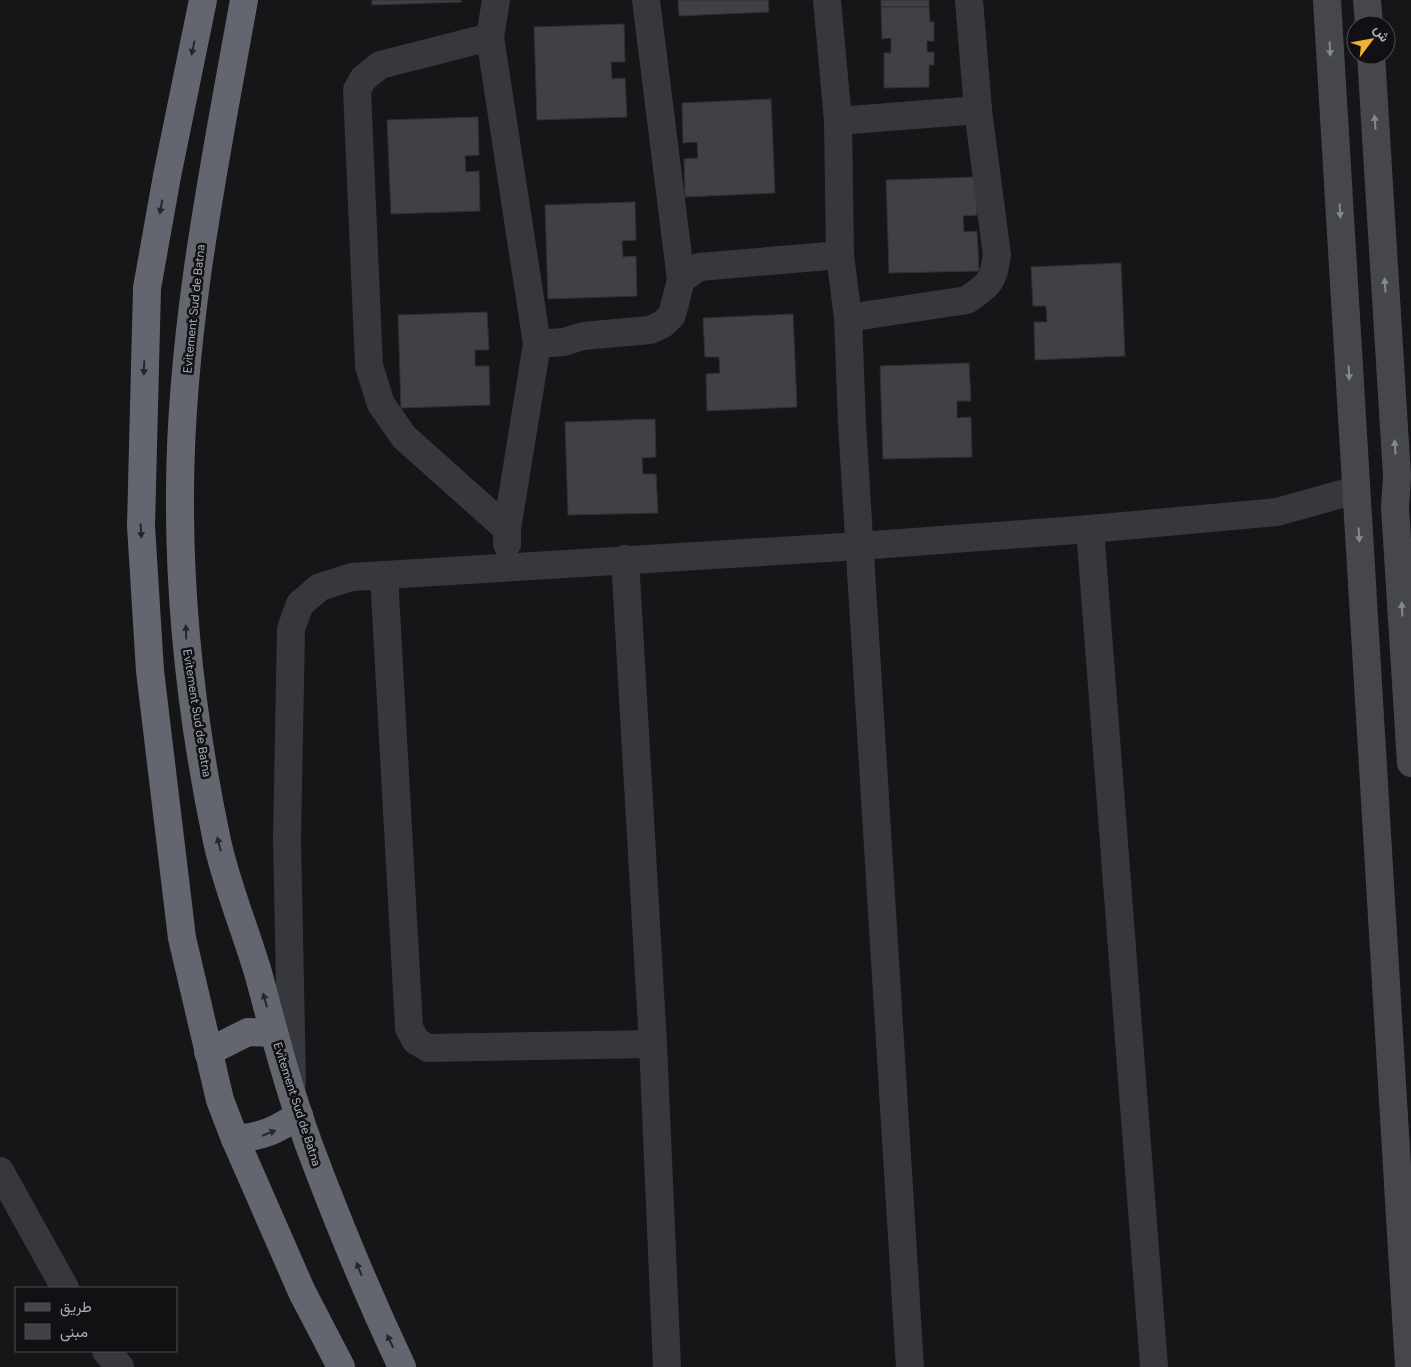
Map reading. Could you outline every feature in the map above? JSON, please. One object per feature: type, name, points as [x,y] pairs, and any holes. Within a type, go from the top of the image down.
[{"type":"highway","points":[[203,0],[167,176],[147,288],[141,526],[150,671],[182,938],[220,1100],[235,1139],[302,1292],[342,1367]]},
{"type":"highway","name":"Evitement Sud de Batna","points":[[244,0],[203,228],[187,359],[180,490],[187,657],[218,844],[274,1033],[295,1102],[377,1314],[402,1367]]},
{"type":"highway","points":[[208,1052],[248,1032],[274,1033]]},
{"type":"highway","points":[[235,1139],[260,1137],[276,1131],[295,1102]]},
{"type":"main road","points":[[1327,0],[1356,490],[1407,1284],[1408,1367]]},
{"type":"main road","points":[[1367,0],[1368,15]]},
{"type":"main road","points":[[1372,65],[1404,474],[1395,507],[1411,762]]},
{"type":"main road","points":[[1356,490],[1404,474]]},
{"type":"street","points":[[496,0],[490,37],[537,344],[507,529],[506,567]]},
{"type":"street","points":[[537,344],[564,342],[583,336],[650,330],[663,324],[672,315],[681,280],[646,0]]},
{"type":"street","points":[[827,0],[838,121],[840,255],[848,318],[910,1367]]},
{"type":"street","points":[[848,318],[967,300],[984,288],[994,277],[997,255],[978,110],[969,0]]},
{"type":"street","points":[[490,37],[380,64],[363,79],[357,90],[368,366],[381,404],[404,437],[507,529]]},
{"type":"street","points":[[838,121],[978,110]]},
{"type":"street","points":[[681,280],[699,267],[840,255]]},
{"type":"street","points":[[295,1102],[287,838],[291,629],[300,604],[320,587],[352,577],[860,546],[1090,529],[1277,512],[1356,490]]},
{"type":"street","points":[[1090,529],[1154,1367]]},
{"type":"street","points":[[625,559],[668,1367]]},
{"type":"street","points":[[384,575],[408,1028],[416,1041],[428,1048],[652,1044]]},
{"type":"street","points":[[0,1171],[64,1287]]},
{"type":"street","points":[[107,1352],[120,1367]]},
{"type":"building","points":[[372,0],[461,0],[462,2],[372,5]]},
{"type":"building","points":[[678,0],[768,0],[769,12],[679,16]]},
{"type":"building","points":[[881,0],[929,0],[929,7],[881,7]]},
{"type":"building","points":[[881,7],[929,7],[930,22],[934,22],[934,41],[927,41],[927,52],[934,52],[934,65],[929,65],[929,87],[884,88],[884,53],[891,53],[891,38],[882,39]]},
{"type":"building","points":[[624,24],[625,62],[611,62],[612,79],[625,78],[627,117],[537,120],[534,27]]},
{"type":"building","points":[[771,99],[775,193],[685,197],[684,159],[698,158],[697,142],[683,143],[682,103]]},
{"type":"building","points":[[478,117],[479,155],[465,156],[466,172],[479,171],[480,211],[391,214],[387,120]]},
{"type":"building","points":[[976,177],[977,215],[963,216],[964,232],[977,231],[979,271],[889,273],[886,180]]},
{"type":"building","points":[[635,202],[636,240],[622,241],[623,257],[636,256],[637,296],[548,299],[545,205]]},
{"type":"building","points":[[1121,263],[1125,356],[1035,360],[1034,322],[1047,322],[1046,306],[1033,306],[1031,267]]},
{"type":"building","points":[[487,312],[489,350],[475,350],[475,366],[489,366],[490,405],[401,408],[398,315]]},
{"type":"building","points":[[793,314],[797,407],[707,411],[706,374],[720,373],[719,357],[705,357],[703,318]]},
{"type":"building","points":[[969,363],[971,401],[957,401],[957,418],[971,417],[972,457],[883,459],[880,366]]},
{"type":"building","points":[[655,419],[656,457],[642,458],[643,474],[656,474],[658,513],[568,515],[565,422]]}]
